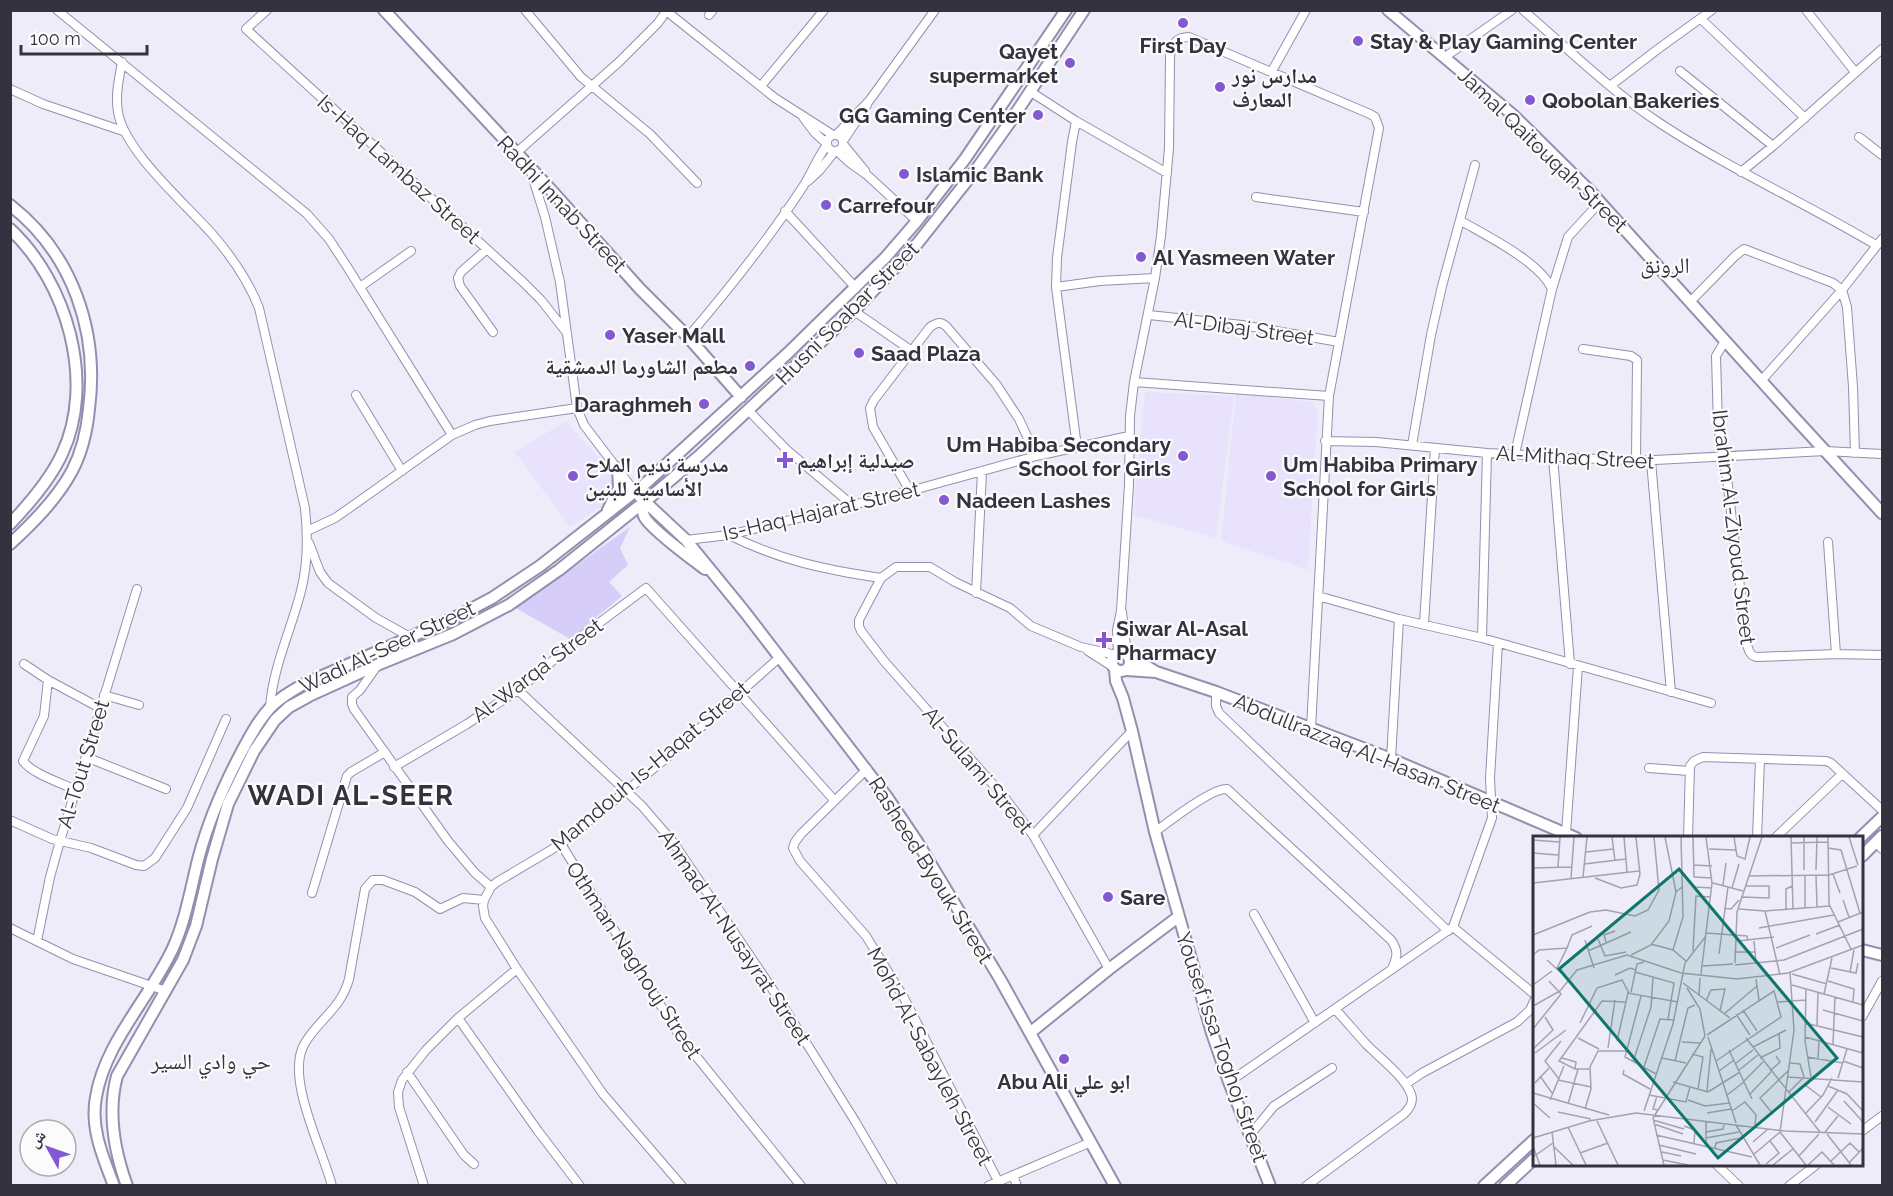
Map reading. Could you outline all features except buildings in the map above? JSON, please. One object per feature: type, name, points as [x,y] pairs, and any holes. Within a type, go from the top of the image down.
[{"type":"main road","name":"Radhi Innab Street","points":[[384,10],[741,397]]},
{"type":"main road","name":"Husni Soabar Street","points":[[635,492],[741,397],[856,288],[917,221],[965,159],[1066,10]]},
{"type":"main road","name":"Husni Soabar Street","points":[[644,502],[700,455],[824,340],[917,244],[978,167],[1031,92],[1084,10]]},
{"type":"main road","name":"Jamal Qaitouqah Street","points":[[1388,10],[1513,115],[1600,202],[1882,513]]},
{"type":"main road","points":[[10,205],[27,219],[44,239],[61,264],[75,291],[88,335],[91,384],[86,431],[72,469],[52,500],[10,544]]},
{"type":"main road","points":[[10,230],[38,260],[54,288],[70,334],[76,384],[73,415],[62,453],[34,498],[10,524]]},
{"type":"main road","points":[[813,329],[824,340]]},
{"type":"main road","points":[[604,516],[620,488],[618,468]]},
{"type":"main road","points":[[635,492],[644,502]]},
{"type":"main road","name":"Wadi Al-Seer Street","points":[[114,1185],[96,1127],[94,1105],[96,1094],[107,1061],[174,947],[205,833],[218,799],[252,732],[270,707],[309,681],[458,616],[516,583],[635,492]]},
{"type":"main road","name":"Wadi Al-Seer Street","points":[[127,1185],[118,1159],[113,1131],[114,1086],[127,1057],[183,960],[196,926],[228,804],[254,751],[278,717],[289,707],[309,696],[453,634],[508,605],[559,570],[644,502]]},
{"type":"main road","name":"Rasheed Byouk Street","points":[[644,502],[686,540],[715,576],[867,770],[918,843],[1031,1032],[1115,1185]]},
{"type":"main road","name":"Rasheed Byouk Street","points":[[644,502],[643,513],[647,520],[682,552],[715,576]]},
{"type":"main road","points":[[1123,655],[1131,665],[1120,669],[1112,662],[1123,655]]},
{"type":"main road","name":"Abdullrazzaq Al-Hasan Street","points":[[1123,655],[1156,672],[1216,692],[1391,759],[1571,835]]},
{"type":"main road","name":"Abdullrazzaq Al-Hasan Street","points":[[1120,669],[1156,672]]},
{"type":"main road","name":"Yousef Issa Toghoj Street","points":[[1120,669],[1123,698],[1178,917],[1212,1032],[1269,1185]]},
{"type":"main road","points":[[270,707],[278,717]]},
{"type":"main road","points":[[1861,836],[1882,817]]},
{"type":"main road","points":[[1863,855],[1880,843]]},
{"type":"main road","points":[[1031,1032],[1178,917]]},
{"type":"main road","points":[[1863,950],[1882,955]]},
{"type":"main road","points":[[1484,1185],[1533,1141]]},
{"type":"main road","points":[[1505,1185],[1533,1160]]},
{"type":"street","points":[[57,10],[307,214],[329,239],[452,435]]},
{"type":"street","name":"Is-Haq Lambaz Street","points":[[267,10],[246,29],[541,300],[567,333]]},
{"type":"street","points":[[525,10],[572,67],[592,87],[650,134],[697,183]]},
{"type":"street","points":[[761,86],[824,10]]},
{"type":"street","points":[[805,184],[836,151],[841,149],[839,139],[935,10]]},
{"type":"street","points":[[1272,71],[1306,10]]},
{"type":"street","points":[[1445,57],[1512,10]]},
{"type":"street","points":[[1610,86],[1712,10]]},
{"type":"street","points":[[1806,10],[1855,72]]},
{"type":"street","points":[[516,153],[592,87],[650,32],[666,11],[761,86],[803,117],[815,122],[839,139],[867,175]]},
{"type":"street","points":[[1529,12],[1610,86],[1661,124],[1741,172],[1876,245]]},
{"type":"street","points":[[1701,19],[1805,118]]},
{"type":"street","points":[[1123,655],[1126,638],[1121,611],[1129,485],[1129,436],[1134,382],[1155,278],[1167,173],[1170,56],[1174,42],[1178,38],[1189,37],[1375,117],[1379,128],[1329,396],[1311,728]]},
{"type":"street","points":[[1741,172],[1882,49]]},
{"type":"street","points":[[122,62],[117,93],[118,113],[123,131],[136,152],[213,235],[242,273],[259,308],[305,508],[308,535],[320,572],[328,583],[376,618],[410,637]]},
{"type":"street","points":[[1680,71],[1773,146]]},
{"type":"street","points":[[10,89],[43,104],[123,131]]},
{"type":"street","points":[[1031,92],[1076,121],[1167,173]]},
{"type":"street","points":[[803,117],[830,150],[836,151],[867,175],[917,221]]},
{"type":"street","points":[[1076,121],[1057,258],[1056,287],[1077,447]]},
{"type":"street","points":[[1859,136],[1882,155]]},
{"type":"street","points":[[688,337],[729,288],[805,184],[829,139],[839,139]]},
{"type":"street","points":[[1412,445],[1433,325],[1475,165]]},
{"type":"street","points":[[530,167],[557,272],[577,408],[584,425],[635,492]]},
{"type":"street","points":[[1256,197],[1364,212]]},
{"type":"street","points":[[1515,454],[1551,289],[1568,237],[1600,202]]},
{"type":"street","points":[[785,211],[856,288]]},
{"type":"street","points":[[1461,221],[1533,266],[1548,281],[1551,289]]},
{"type":"street","points":[[1761,381],[1842,290],[1882,239]]},
{"type":"street","points":[[487,249],[461,272],[458,278],[460,286],[493,332]]},
{"type":"street","points":[[1690,302],[1744,249],[1833,283],[1842,290],[1847,307],[1855,453]]},
{"type":"street","points":[[360,287],[411,251]]},
{"type":"street","points":[[1056,287],[1100,281],[1155,278]]},
{"type":"street","points":[[854,311],[912,351]]},
{"type":"street","name":"Al-Dibaj Street","points":[[1149,315],[1242,325],[1339,342]]},
{"type":"street","points":[[910,491],[873,427],[870,408],[930,327],[939,323],[946,326],[996,384],[1019,419],[1036,456]]},
{"type":"street","name":"Ibrahim Al-Ziyoud Street","points":[[1725,341],[1716,356],[1718,426],[1750,654],[1753,657],[1882,655]]},
{"type":"street","points":[[1583,349],[1631,356],[1637,360],[1636,461]]},
{"type":"street","points":[[1134,382],[1329,396]]},
{"type":"street","points":[[356,395],[402,471]]},
{"type":"street","points":[[308,535],[452,435],[490,421],[577,408]]},
{"type":"street","points":[[748,410],[787,450],[851,504]]},
{"type":"street","name":"Is-Haq Hajarat Street","points":[[686,540],[729,535],[910,491],[1036,456],[1129,436]]},
{"type":"street","name":"Al-Mithaq Street","points":[[1325,441],[1636,461],[1825,451],[1882,454]]},
{"type":"street","points":[[1424,624],[1435,448]]},
{"type":"street","points":[[1482,638],[1487,453]]},
{"type":"street","points":[[1552,457],[1574,665],[1571,835]]},
{"type":"street","points":[[1651,461],[1671,692]]},
{"type":"street","points":[[976,593],[982,472]]},
{"type":"street","points":[[270,707],[274,678],[302,589],[308,535]]},
{"type":"street","points":[[729,535],[767,552],[795,561],[881,578]]},
{"type":"street","points":[[1828,542],[1836,654]]},
{"type":"street","name":"Abdullrazzaq Al-Hasan Street","points":[[881,578],[896,567],[930,567],[976,593],[1010,608],[1031,626],[1082,647],[1120,669]]},
{"type":"street","name":"Al-Sulami Street","points":[[881,578],[859,620],[861,631],[884,661],[1005,798],[1033,835],[1109,969]]},
{"type":"street","name":"Al-Warqa’ Street","points":[[394,767],[467,724],[518,690],[583,635],[646,588],[739,693]]},
{"type":"street","name":"Al-Tout Street","points":[[37,941],[48,885],[60,841],[137,589]]},
{"type":"street","points":[[1318,596],[1399,619],[1482,638],[1711,703]]},
{"type":"street","points":[[1391,759],[1399,619]]},
{"type":"street","points":[[1229,1082],[1451,929],[1492,818],[1490,778],[1498,643]]},
{"type":"street","name":"Abdullrazzaq Al-Hasan Street","points":[[1082,647],[1123,655]]},
{"type":"street","name":"Mamdouh Is-Haqat Street","points":[[491,887],[561,844],[626,792],[780,657]]},
{"type":"street","points":[[24,664],[48,680],[100,708]]},
{"type":"street","points":[[377,665],[360,690],[352,697],[352,704],[394,767],[463,859],[491,887],[484,900],[485,918],[517,969],[603,1094],[682,1185]]},
{"type":"street","points":[[48,680],[44,716],[22,761],[34,771],[75,790]]},
{"type":"street","name":"Ahmad Al-Nusayrat Street","points":[[518,690],[661,826],[697,876],[811,1049],[893,1185]]},
{"type":"street","points":[[1216,692],[1216,706],[1219,713],[1451,929],[1533,993]]},
{"type":"street","points":[[739,693],[834,800]]},
{"type":"street","points":[[104,695],[139,705]]},
{"type":"street","points":[[12,821],[43,836],[91,848],[144,866],[158,853],[187,808],[226,719]]},
{"type":"street","points":[[1033,835],[1132,730]]},
{"type":"street","points":[[312,893],[347,776],[385,752]]},
{"type":"street","points":[[86,757],[166,789]]},
{"type":"street","points":[[1688,836],[1689,771],[1694,761],[1703,757],[1826,761],[1882,810]]},
{"type":"street","points":[[1757,836],[1760,759]]},
{"type":"street","points":[[1648,768],[1689,771]]},
{"type":"street","name":"Moh’d Al-Sabayleh Street","points":[[867,770],[834,800],[795,842],[796,855],[866,936],[903,996],[998,1181]]},
{"type":"street","points":[[1776,836],[1842,774]]},
{"type":"street","points":[[1155,832],[1209,795],[1223,788],[1227,789],[1391,940],[1397,952],[1391,970]]},
{"type":"street","name":"Othman Naghouj Street","points":[[561,844],[688,1048],[801,1185]]},
{"type":"street","points":[[332,1185],[304,1102],[298,1079],[298,1063],[305,1042],[331,1013],[344,994],[365,889],[373,880],[383,880],[418,893],[440,909],[463,898],[484,900]]},
{"type":"street","points":[[1254,914],[1315,1023]]},
{"type":"street","points":[[10,928],[91,966],[166,991]]},
{"type":"street","points":[[424,1185],[399,1107],[399,1087],[407,1072],[458,1017],[517,969]]},
{"type":"street","points":[[1863,1015],[1882,981]]},
{"type":"street","points":[[1406,1084],[1422,1073],[1517,1022],[1533,1004]]},
{"type":"street","points":[[1306,1185],[1409,1109],[1412,1099],[1406,1084],[1335,1009]]},
{"type":"street","points":[[458,1017],[538,1131],[580,1185]]},
{"type":"street","points":[[1250,1135],[1274,1106],[1332,1068]]},
{"type":"street","points":[[407,1072],[464,1155],[474,1164]]},
{"type":"street","points":[[1863,1130],[1882,1116]]},
{"type":"street","points":[[988,1185],[1091,1142]]},
{"type":"street","points":[[1718,1166],[1739,1185]]},
{"type":"street","points":[[1789,1185],[1813,1166]]},
{"type":"street","points":[[1013,1175],[1017,1185]]},
{"type":"shaded area","name":"Um Habiba Secondary School for Girls","points":[[1145,392],[1234,396],[1216,538],[1133,515]]},
{"type":"shaded area","name":"Um Habiba Primary School for Girls","points":[[1236,393],[1312,402],[1318,411],[1308,570],[1221,541]]},
{"type":"shaded area","name":"مدرسة نديم الملاح الأساسية للبنين","points":[[566,421],[611,472],[615,484],[606,503],[570,527],[515,452]]},
{"type":"shaded area","points":[[630,527],[620,548],[628,565],[609,582],[622,596],[570,639],[516,608]]},
{"type":"place","name":"First Day","points":[[1183,23]]},
{"type":"place","name":"Stay & Play Gaming Center","points":[[1358,41]]},
{"type":"place","name":"Qayet supermarket","points":[[1070,63]]},
{"type":"place","name":"مدارس نور المعارف","points":[[1220,87]]},
{"type":"place","name":"Qobolan Bakeries","points":[[1530,100]]},
{"type":"place","name":"GG Gaming Center","points":[[1038,115]]},
{"type":"place","name":"Islamic Bank","points":[[904,174]]},
{"type":"place","name":"Carrefour","points":[[826,205]]},
{"type":"place","name":"Al Yasmeen Water","points":[[1141,257]]},
{"type":"place","name":"Yaser Mall","points":[[610,335]]},
{"type":"place","name":"Saad Plaza","points":[[859,353]]},
{"type":"place","name":"مطعم الشاورما الدمشقية","points":[[750,366]]},
{"type":"place","name":"Daraghmeh","points":[[704,404]]},
{"type":"place","name":"Um Habiba Secondary School for Girls","points":[[1183,456]]},
{"type":"place","name":"صيدلية إبراهيم","points":[[785,460]]},
{"type":"place","name":"مدرسة نديم الملاح الأساسية للبنين","points":[[573,476]]},
{"type":"place","name":"Um Habiba Primary School for Girls","points":[[1271,476]]},
{"type":"place","name":"Nadeen Lashes","points":[[944,500]]},
{"type":"place","name":"Siwar Al-Asal Pharmacy","points":[[1104,640]]},
{"type":"place","name":"Sare","points":[[1108,897]]},
{"type":"place","name":"Abu Ali ابو علي","points":[[1064,1059]]},
{"type":"district","name":"الرونق","points":[[1665,265]]},
{"type":"district","name":"WADI AL-SEER","points":[[351,795]]},
{"type":"district","name":"حي وادي السير","points":[[211,1061]]}]
